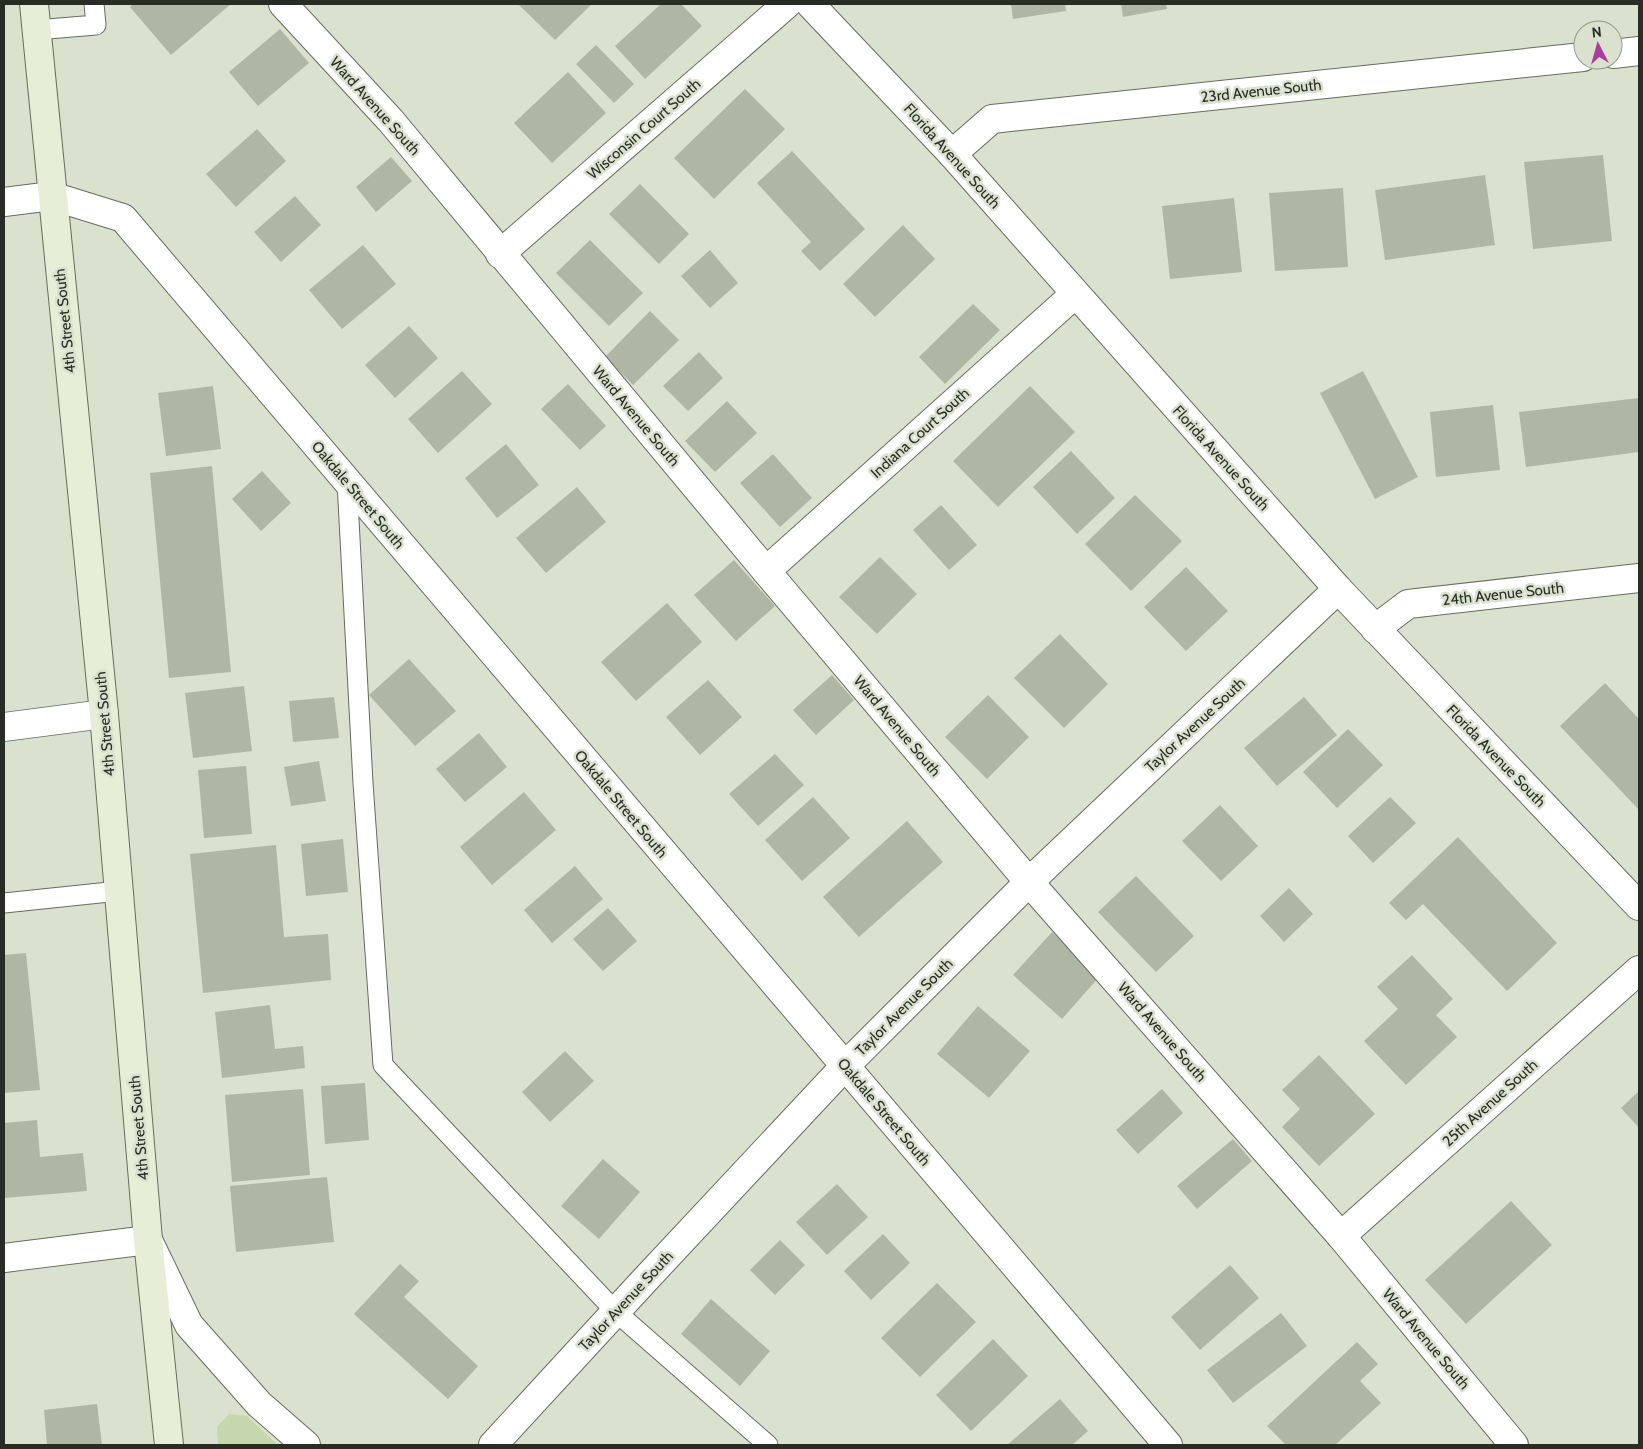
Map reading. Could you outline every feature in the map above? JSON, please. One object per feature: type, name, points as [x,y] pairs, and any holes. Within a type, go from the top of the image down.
[{"type":"street","name":"Ward Avenue South","points":[[283,4],[390,121],[1029,882],[1341,1236],[1514,1445]]},
{"type":"street","name":"Wisconsin Court South","points":[[500,254],[787,4]]},
{"type":"street","name":"Florida Avenue South","points":[[810,4],[952,154],[1338,590],[1639,906]]},
{"type":"street","name":"4th Street South","points":[[35,17],[104,714],[148,1240],[168,1445]]},
{"type":"street","points":[[1623,53],[1639,51]]},
{"type":"street","name":"23rd Avenue South","points":[[952,154],[992,119],[1573,58]]},
{"type":"street","points":[[4,202],[52,196]]},
{"type":"street","name":"Oakdale Street South","points":[[52,196],[123,218],[1168,1445]]},
{"type":"street","name":"Indiana Court South","points":[[766,571],[1075,294]]},
{"type":"street","name":"24th Avenue South","points":[[1376,629],[1408,604],[1639,578]]},
{"type":"street","name":"Taylor Avenue South","points":[[493,1445],[615,1311],[845,1066],[1029,882],[1338,590]]},
{"type":"street","points":[[4,727],[104,714]]},
{"type":"street","name":"25th Avenue South","points":[[1341,1236],[1639,970]]},
{"type":"street","points":[[4,1258],[148,1240],[189,1325],[259,1404],[306,1445]]},
{"type":"lane","points":[[35,17],[96,24],[94,4]]},
{"type":"lane","points":[[347,482],[363,783],[384,1065],[615,1311],[768,1445]]},
{"type":"lane","points":[[4,903],[119,891]]},
{"type":"green space","points":[[229,1414],[247,1416],[278,1445],[218,1445],[217,1427]]},
{"type":"building","points":[[133,4],[231,4],[171,55],[130,7]]},
{"type":"building","points":[[518,4],[592,4],[555,40]]},
{"type":"building","points":[[661,4],[681,4],[702,26],[645,79],[615,46]]},
{"type":"building","points":[[1011,4],[1065,4],[1066,11],[1013,19]]},
{"type":"building","points":[[1121,4],[1166,4],[1167,9],[1123,17]]},
{"type":"building","points":[[280,29],[309,63],[258,106],[229,72]]},
{"type":"building","points":[[596,45],[634,84],[614,103],[576,64]]},
{"type":"building","points":[[568,72],[606,113],[552,163],[514,123]]},
{"type":"building","points":[[745,89],[785,129],[714,199],[674,158]]},
{"type":"building","points":[[257,129],[286,161],[236,207],[206,174]]},
{"type":"building","points":[[792,151],[865,229],[820,271],[801,251],[811,242],[757,183]]},
{"type":"building","points":[[1603,155],[1612,241],[1533,249],[1524,162]]},
{"type":"building","points":[[391,157],[412,181],[376,212],[356,187]]},
{"type":"building","points":[[1485,175],[1495,245],[1385,260],[1375,190]]},
{"type":"building","points":[[640,184],[689,234],[659,264],[609,214]]},
{"type":"building","points":[[1343,188],[1348,267],[1275,271],[1269,193]]},
{"type":"building","points":[[295,196],[321,225],[281,262],[254,232]]},
{"type":"building","points":[[1234,198],[1242,272],[1170,279],[1162,206]]},
{"type":"building","points":[[903,225],[935,259],[875,317],[843,284]]},
{"type":"building","points":[[590,240],[643,293],[609,326],[556,273]]},
{"type":"building","points":[[363,245],[396,284],[342,329],[309,290]]},
{"type":"building","points":[[710,250],[738,283],[710,308],[681,276]]},
{"type":"building","points":[[973,304],[1000,330],[945,384],[919,357]]},
{"type":"building","points":[[650,311],[679,340],[633,385],[605,357]]},
{"type":"building","points":[[409,326],[438,358],[395,398],[365,365]]},
{"type":"building","points":[[699,352],[723,378],[688,411],[663,386]]},
{"type":"building","points":[[462,371],[492,404],[438,453],[408,419]]},
{"type":"building","points":[[1363,371],[1418,477],[1375,499],[1320,393]]},
{"type":"building","points":[[568,384],[606,426],[580,450],[541,409]]},
{"type":"building","points":[[213,386],[221,449],[166,456],[158,393]]},
{"type":"building","points":[[1030,386],[1075,432],[998,507],[953,461]]},
{"type":"building","points":[[1639,398],[1639,452],[1526,467],[1519,412]]},
{"type":"building","points":[[727,401],[757,433],[715,472],[685,441]]},
{"type":"building","points":[[1493,405],[1500,470],[1436,477],[1430,412]]},
{"type":"building","points":[[506,444],[539,485],[497,518],[465,478]]},
{"type":"building","points":[[1071,451],[1115,498],[1077,534],[1033,487]]},
{"type":"building","points":[[773,454],[812,498],[780,527],[740,483]]},
{"type":"building","points":[[212,466],[231,672],[169,678],[150,473]]},
{"type":"building","points":[[262,471],[291,503],[261,531],[232,499]]},
{"type":"building","points":[[577,487],[606,522],[546,573],[516,538]]},
{"type":"building","points":[[1135,495],[1182,541],[1131,591],[1085,544]]},
{"type":"building","points":[[941,505],[977,545],[949,570],[913,530]]},
{"type":"building","points":[[880,557],[917,594],[877,634],[839,597]]},
{"type":"building","points":[[734,560],[775,606],[736,641],[694,595]]},
{"type":"building","points":[[1186,567],[1228,611],[1186,651],[1144,607]]},
{"type":"building","points":[[667,603],[702,642],[636,701],[601,662]]},
{"type":"building","points":[[1060,634],[1108,684],[1064,728],[1014,678]]},
{"type":"building","points":[[409,659],[456,711],[415,746],[369,695]]},
{"type":"building","points":[[832,675],[854,700],[816,735],[793,710]]},
{"type":"building","points":[[708,680],[742,717],[700,755],[666,717]]},
{"type":"building","points":[[1605,683],[1639,719],[1639,810],[1560,726]]},
{"type":"building","points":[[244,686],[252,751],[193,758],[185,693]]},
{"type":"building","points":[[988,695],[1029,737],[987,779],[945,737]]},
{"type":"building","points":[[334,697],[339,738],[293,742],[289,701]]},
{"type":"building","points":[[1304,697],[1337,735],[1277,786],[1244,748]]},
{"type":"building","points":[[1348,729],[1383,765],[1337,808],[1303,772]]},
{"type":"building","points":[[479,733],[507,767],[465,802],[436,769]]},
{"type":"building","points":[[775,754],[804,785],[758,826],[729,794]]},
{"type":"building","points":[[319,761],[326,801],[291,806],[284,767]]},
{"type":"building","points":[[246,766],[252,834],[204,838],[198,770]]},
{"type":"building","points":[[524,792],[556,830],[492,885],[460,847]]},
{"type":"building","points":[[813,797],[850,838],[802,881],[765,840]]},
{"type":"building","points":[[1390,797],[1416,823],[1373,863],[1348,836]]},
{"type":"building","points":[[1220,805],[1258,846],[1221,881],[1182,841]]},
{"type":"building","points":[[907,821],[943,862],[859,937],[823,897]]},
{"type":"building","points":[[1458,837],[1557,943],[1507,991],[1423,904],[1406,920],[1389,903]]},
{"type":"building","points":[[343,839],[348,892],[306,896],[301,844]]},
{"type":"building","points":[[276,845],[284,937],[328,934],[331,980],[203,993],[190,854]]},
{"type":"building","points":[[575,866],[603,899],[552,943],[524,910]]},
{"type":"building","points":[[1136,876],[1194,936],[1156,972],[1098,912]]},
{"type":"building","points":[[1289,888],[1313,914],[1284,942],[1260,916]]},
{"type":"building","points":[[608,908],[637,941],[603,971],[573,939]]},
{"type":"building","points":[[1052,932],[1100,976],[1062,1019],[1013,975]]},
{"type":"building","points":[[26,953],[40,1090],[4,1093],[4,955]]},
{"type":"building","points":[[1412,955],[1453,999],[1436,1015],[1457,1037],[1406,1085],[1364,1041],[1398,1009],[1377,987]]},
{"type":"building","points":[[270,1005],[275,1049],[303,1046],[305,1068],[222,1078],[215,1012]]},
{"type":"building","points":[[978,1006],[1030,1051],[989,1098],[937,1054]]},
{"type":"building","points":[[565,1051],[594,1081],[550,1122],[522,1092]]},
{"type":"building","points":[[1319,1055],[1375,1114],[1319,1166],[1282,1127],[1300,1109],[1282,1090]]},
{"type":"building","points":[[365,1083],[369,1140],[325,1144],[321,1086]]},
{"type":"building","points":[[303,1089],[310,1175],[232,1182],[225,1095]]},
{"type":"building","points":[[1162,1089],[1183,1113],[1138,1154],[1116,1130]]},
{"type":"building","points":[[1639,1091],[1639,1128],[1621,1108]]},
{"type":"building","points":[[37,1120],[40,1157],[83,1153],[87,1191],[4,1198],[4,1123]]},
{"type":"building","points":[[1233,1139],[1252,1161],[1197,1209],[1177,1186]]},
{"type":"building","points":[[603,1159],[640,1192],[599,1239],[561,1206]]},
{"type":"building","points":[[327,1177],[334,1242],[236,1252],[230,1186]]},
{"type":"building","points":[[837,1184],[868,1217],[827,1255],[796,1222]]},
{"type":"building","points":[[1511,1201],[1552,1245],[1466,1324],[1425,1280]]},
{"type":"building","points":[[883,1234],[910,1263],[871,1300],[844,1271]]},
{"type":"building","points":[[780,1240],[805,1265],[775,1295],[750,1270]]},
{"type":"building","points":[[400,1264],[419,1281],[404,1297],[478,1366],[448,1399],[354,1314]]},
{"type":"building","points":[[1230,1265],[1259,1298],[1200,1350],[1171,1317]]},
{"type":"building","points":[[937,1283],[976,1322],[920,1377],[881,1338]]},
{"type":"building","points":[[711,1299],[770,1351],[740,1386],[681,1334]]},
{"type":"building","points":[[1281,1313],[1307,1346],[1233,1403],[1207,1370]]},
{"type":"building","points":[[993,1339],[1028,1376],[971,1431],[936,1395]]},
{"type":"building","points":[[1357,1342],[1378,1364],[1360,1381],[1381,1403],[1335,1445],[1286,1445],[1267,1426]]},
{"type":"building","points":[[1060,1399],[1088,1431],[1072,1445],[1007,1445]]},
{"type":"building","points":[[97,1404],[102,1445],[47,1445],[44,1410]]}]
